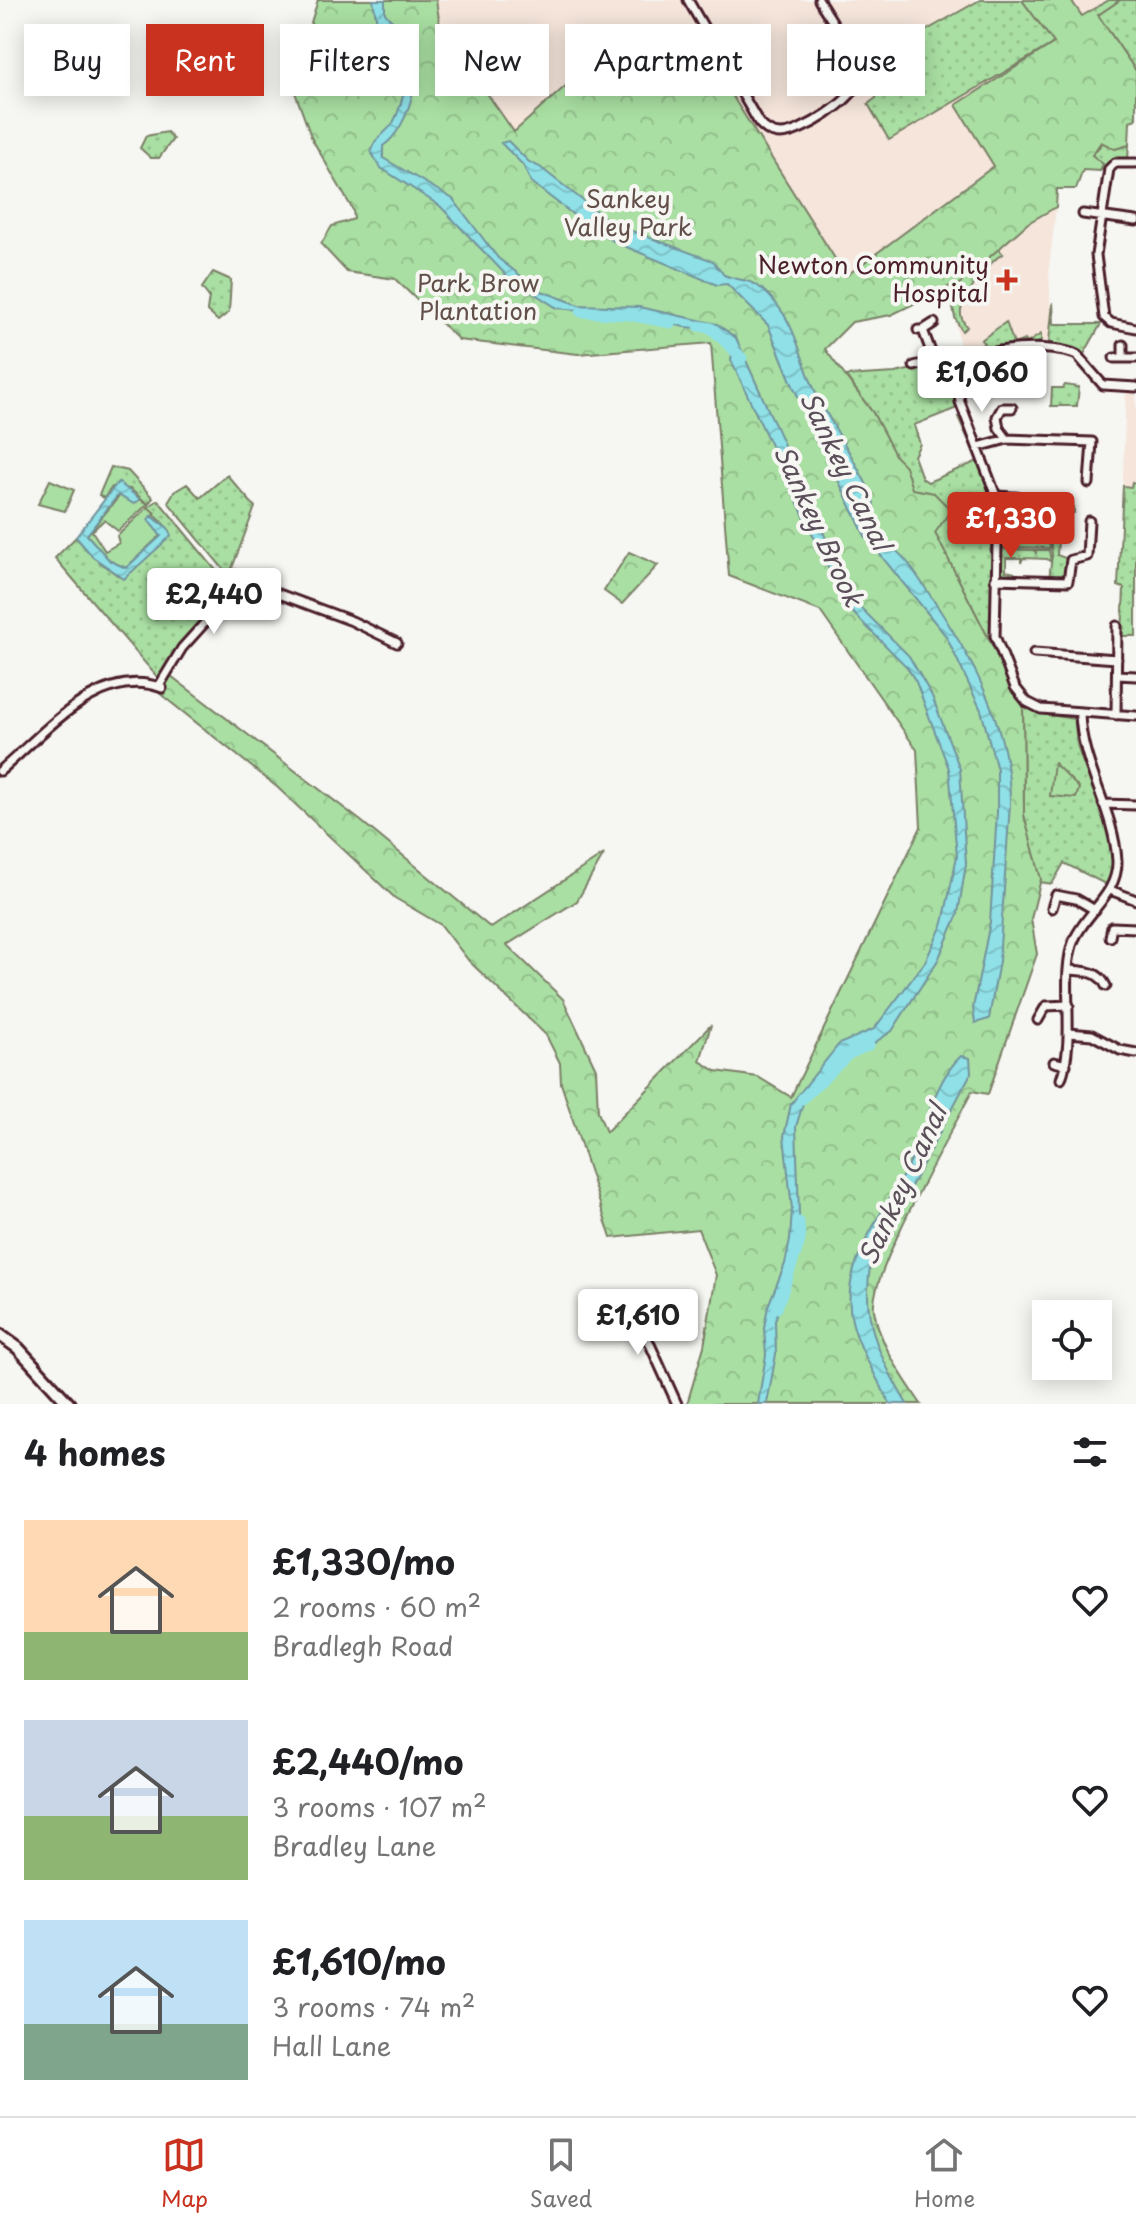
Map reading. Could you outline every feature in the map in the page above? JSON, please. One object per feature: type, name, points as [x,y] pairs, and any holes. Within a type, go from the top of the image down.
[{"type":"street","points":[[688,0],[759,123],[779,134],[794,132],[849,99],[858,83],[857,66],[819,0]]},
{"type":"street","points":[[1136,163],[1115,163],[1109,169],[1096,255],[1103,314],[1111,323],[1136,328]]},
{"type":"street","points":[[1083,214],[1136,221]]},
{"type":"street","points":[[934,323],[921,330],[934,360]]},
{"type":"street","points":[[1123,345],[1119,358],[1136,358]]},
{"type":"street","points":[[1136,387],[1103,385],[1079,357],[1068,351],[995,351],[974,358],[965,366],[959,394],[996,496],[995,636],[1015,687],[1027,702],[1041,709],[1136,716]]},
{"type":"street","points":[[914,366],[956,358],[965,366]]},
{"type":"street","points":[[1007,439],[999,428],[997,417],[1002,408],[1012,408]]},
{"type":"street","points":[[978,447],[1007,439],[1092,442],[1089,483]]},
{"type":"street","points":[[996,496],[1029,498],[1028,521]]},
{"type":"street","points":[[995,579],[1068,581],[1071,560],[1087,556],[1089,521]]},
{"type":"street","points":[[0,771],[95,694],[121,682],[161,687],[182,648],[228,597],[235,579],[352,621],[397,643]]},
{"type":"street","points":[[1116,715],[1117,626]]},
{"type":"street","points":[[1034,653],[1117,659]]},
{"type":"street","points":[[1117,675],[1136,676]]},
{"type":"street","points":[[1061,1079],[1066,1065],[1069,1033],[1074,940],[1110,890],[1117,861],[1103,804],[1082,748],[1080,713]]},
{"type":"street","points":[[1103,804],[1136,805]]},
{"type":"street","points":[[1110,890],[1136,900]]},
{"type":"street","points":[[1052,908],[1056,895],[1076,899],[1095,910]]},
{"type":"street","points":[[1110,937],[1112,927],[1136,928]]},
{"type":"street","points":[[1070,970],[1091,972],[1102,978],[1106,986]]},
{"type":"street","points":[[1038,1020],[1046,1006],[1069,1005]]},
{"type":"street","points":[[1069,1033],[1092,1035],[1120,1050],[1136,1053]]},
{"type":"street","points":[[1054,1062],[1066,1065]]},
{"type":"street","points":[[636,1298],[644,1331],[677,1404]]},
{"type":"street","points":[[0,1335],[18,1348],[69,1404]]},
{"type":"shaded area","points":[[436,0],[1120,0],[957,105],[994,166],[846,277],[733,96],[771,96],[771,24],[565,24],[565,86],[513,132],[479,96],[549,96],[549,24],[439,24]]},
{"type":"shaded area","name":"Newton Community Hospital","points":[[1056,207],[1049,268],[1052,343],[961,352],[950,292],[1028,223]]},
{"type":"shaded area","points":[[1126,391],[1136,392],[1136,636],[1122,636],[1123,589],[1119,588]]},
{"type":"green space","name":"Sankey Valley Park","points":[[318,0],[436,0],[440,24],[435,24],[435,96],[489,96],[514,132],[565,86],[565,96],[732,96],[846,276],[994,166],[956,105],[1054,43],[1022,0],[1071,0],[1082,16],[1109,0],[1120,0],[1098,15],[1136,71],[1136,119],[1130,121],[1129,145],[1115,149],[1101,142],[1092,155],[1103,164],[1100,171],[1083,170],[1076,189],[1057,189],[1056,207],[1028,223],[950,292],[950,286],[891,315],[852,322],[825,349],[873,413],[896,457],[905,466],[912,489],[934,493],[951,510],[935,533],[1023,706],[1024,815],[1041,879],[1031,919],[1037,954],[988,1094],[972,1091],[898,1236],[876,1292],[874,1310],[881,1335],[921,1404],[687,1404],[704,1346],[716,1275],[698,1229],[611,1238],[561,1083],[560,1063],[546,1035],[469,961],[441,925],[395,898],[277,787],[153,688],[171,676],[361,821],[491,928],[604,854],[577,901],[507,945],[563,999],[596,1069],[598,1112],[606,1132],[711,1025],[700,1061],[716,1071],[758,1077],[791,1097],[921,827],[917,750],[820,611],[729,576],[711,343],[578,354],[459,340],[395,279],[347,272],[321,244],[332,226],[354,219],[353,210],[312,139],[296,96],[419,96],[419,24],[311,24]]},
{"type":"green space","points":[[980,0],[1022,0],[1054,43],[889,140],[868,104],[876,96],[925,96],[925,31]]},
{"type":"green space","points":[[1120,0],[1136,0],[1136,71],[1098,15]]},
{"type":"green space","points":[[167,132],[173,139],[159,158],[151,158],[140,148],[146,136]]},
{"type":"green space","points":[[1104,141],[1115,149],[1129,145],[1128,159],[1113,160],[1100,171],[1103,164],[1093,160],[1092,155]]},
{"type":"green space","points":[[998,249],[1003,254],[985,270],[963,303],[961,314],[967,327],[962,331],[955,318],[950,292]]},
{"type":"green space","points":[[213,272],[231,280],[229,312],[218,321],[207,311],[209,297],[202,288]]},
{"type":"green space","points":[[1053,302],[1054,324],[1101,324],[1084,354],[1049,342]]},
{"type":"green space","points":[[1006,322],[1014,344],[1025,340],[1027,343],[1041,334],[1041,341],[1035,344],[978,349],[984,343],[981,340]]},
{"type":"green space","points":[[952,360],[959,366],[953,386],[957,408],[914,425],[920,444],[914,456],[922,478],[928,482],[978,461],[958,417],[962,416],[988,483],[991,499],[993,647],[873,413],[846,376],[895,373]]},
{"type":"green space","points":[[1065,385],[1079,387],[1077,406],[1051,406],[1052,388],[1063,388]]},
{"type":"green space","points":[[111,467],[128,471],[153,498],[148,504],[130,489],[112,487],[104,498],[99,495]]},
{"type":"green space","points":[[227,475],[255,507],[229,576],[168,502],[174,492],[187,484],[200,498]]},
{"type":"green space","points":[[50,480],[74,490],[65,511],[38,504]]},
{"type":"green space","points":[[1132,482],[1136,484],[1136,636],[1122,636],[1124,588],[1118,586],[1123,486],[1131,487]]},
{"type":"green space","points":[[121,494],[134,504],[140,499],[148,504],[118,531],[104,520],[92,531],[105,551],[119,543],[117,536],[148,507],[155,513],[149,520],[162,534],[126,568],[110,561],[87,535]]},
{"type":"green space","points":[[158,500],[223,579],[213,589],[221,596],[228,588],[158,678],[55,558],[76,537],[93,557],[120,577],[170,531],[148,507]]},
{"type":"green space","points":[[1045,506],[1074,507],[1074,513],[1065,513],[1064,510],[1060,513],[1057,555],[1068,559],[1062,579],[1049,579],[1052,555],[1049,527],[1054,525],[1049,525]]},
{"type":"green space","points":[[1042,522],[1046,522],[1050,548],[1001,547],[1003,526],[1014,527],[1017,541],[1041,540]]},
{"type":"green space","points":[[1002,549],[1035,550],[1036,554],[1036,550],[1049,550],[1051,562],[1047,559],[1023,558],[1021,563],[1021,558],[1006,558],[1006,571],[1015,573],[1001,575]]},
{"type":"green space","points":[[629,552],[658,565],[622,604],[604,591]]},
{"type":"green space","points":[[1023,705],[1038,713],[1074,719],[1082,761],[1104,814],[1113,850],[1107,885],[1064,863],[1052,884],[1040,882],[1024,815]]},
{"type":"green space","points":[[1054,763],[1079,788],[1076,798],[1050,796]]},
{"type":"water","points":[[373,0],[385,0],[385,13],[396,24],[377,23]]},
{"type":"water","points":[[402,96],[412,96],[401,125],[383,146],[383,158],[453,199],[498,258],[539,290],[579,305],[639,307],[717,324],[736,338],[854,601],[909,656],[932,696],[960,769],[966,864],[958,914],[938,960],[892,1031],[868,1047],[846,1053],[804,1100],[796,1127],[800,1241],[775,1321],[776,1354],[767,1404],[758,1404],[766,1355],[764,1328],[790,1240],[792,1209],[784,1136],[791,1104],[839,1044],[874,1029],[925,962],[943,923],[957,856],[949,769],[916,682],[907,667],[846,606],[731,360],[733,347],[712,329],[684,327],[644,316],[557,308],[507,276],[440,206],[381,168],[371,152],[374,143],[397,115]]},
{"type":"water","name":"Sankey Canal","points":[[508,141],[529,162],[540,167],[613,224],[713,261],[724,275],[757,285],[784,314],[817,395],[872,496],[876,526],[911,567],[964,649],[992,709],[1002,740],[1010,804],[999,961],[989,1019],[975,1023],[973,1008],[990,922],[997,770],[981,710],[946,636],[865,536],[793,386],[768,325],[727,284],[717,285],[617,243],[589,227],[531,182],[523,165],[501,143]]},
{"type":"water","points":[[118,482],[140,499],[134,504],[118,495],[87,535],[110,561],[126,568],[161,536],[148,520],[151,516],[168,528],[171,536],[124,579],[93,557],[76,537]]},
{"type":"water","name":"Sankey Canal","points":[[961,1056],[970,1058],[971,1073],[871,1262],[868,1301],[874,1336],[907,1404],[890,1404],[855,1332],[849,1298],[852,1276],[869,1234],[914,1153],[939,1088]]},
{"type":"waterway","name":"Sankey Brook","points":[[581,312],[629,315],[671,323]]},
{"type":"waterway","name":"Sankey Brook","points":[[699,326],[711,328],[742,358]]},
{"type":"waterway","name":"Sankey Brook","points":[[802,1099],[849,1054],[869,1045]]},
{"type":"waterway","name":"Sankey Brook","points":[[777,1308],[800,1241],[799,1222]]},
{"type":"place","name":"Newton Community Hospital","points":[[1007,280]]},
{"type":"park label","name":"Park Brow Plantation","points":[[478,298]]}]
